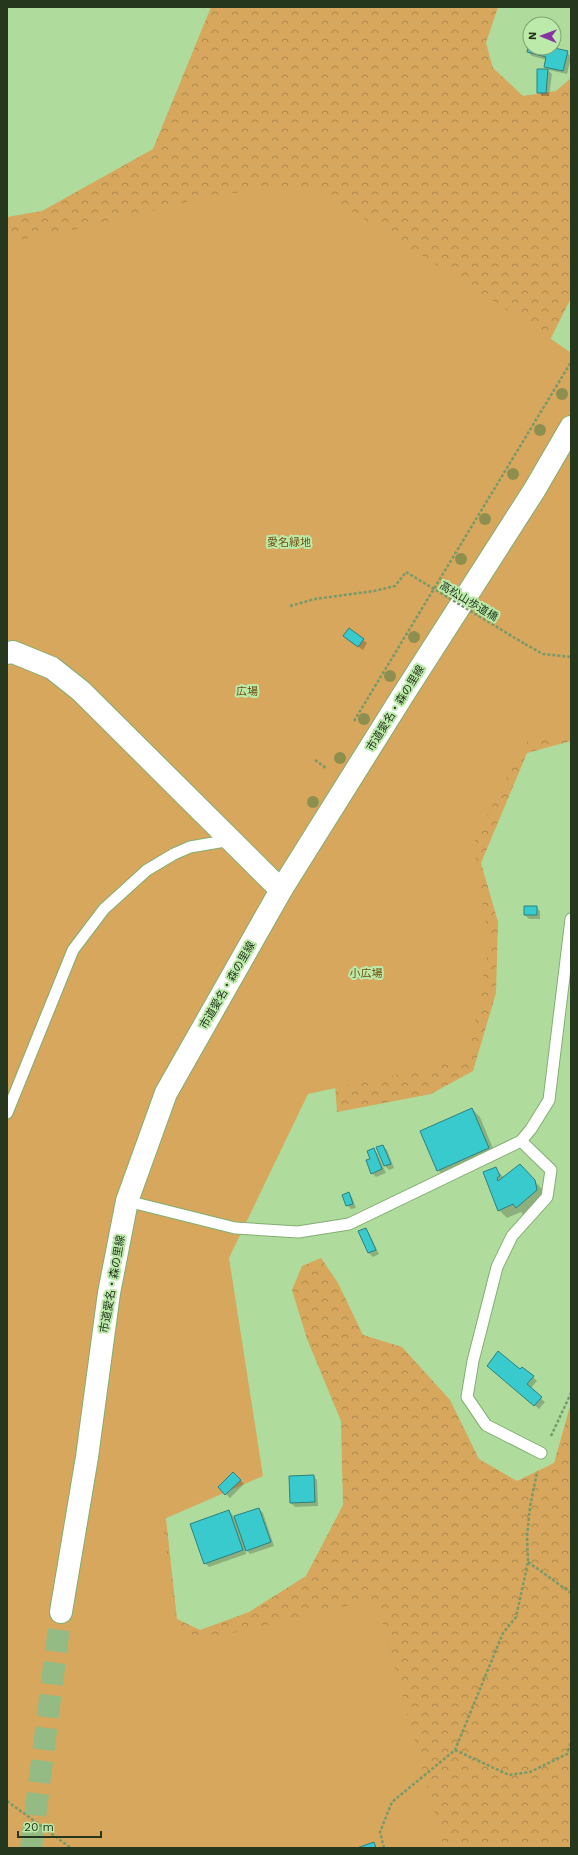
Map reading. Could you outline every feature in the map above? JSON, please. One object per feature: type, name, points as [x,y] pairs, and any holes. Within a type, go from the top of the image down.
[{"type":"street","name":"市道愛名・森の里線","points":[[61,1612],[87,1457],[109,1293],[127,1201],[166,1093],[281,890],[407,688],[535,489],[571,427]]},
{"type":"street","points":[[7,653],[13,652],[52,668],[81,691],[281,890]]},
{"type":"lane","points":[[7,1113],[73,950],[104,909],[147,870],[174,854],[190,847],[232,840]]},
{"type":"lane","points":[[127,1201],[234,1228],[298,1232],[305,1231],[349,1224],[521,1141],[531,1129],[550,1100],[571,919]]},
{"type":"lane","points":[[521,1141],[551,1170],[547,1197],[512,1236],[497,1267],[473,1361],[467,1397],[486,1424],[541,1453]]},
{"type":"path","name":"高松山歩道橋","points":[[290,606],[315,599],[374,591],[395,586],[406,572],[542,654],[571,657]]},
{"type":"path","points":[[315,760],[326,768]]},
{"type":"path","points":[[384,1848],[380,1832],[392,1802],[455,1750],[503,1634],[516,1618],[528,1562],[527,1536],[530,1507],[541,1453],[547,1445],[571,1393]]},
{"type":"path","points":[[528,1562],[571,1593]]},
{"type":"path","points":[[455,1750],[509,1775],[530,1772],[567,1754],[571,1742]]},
{"type":"path","points":[[7,1801],[71,1848]]},
{"type":"green space","points":[[211,7],[498,7],[486,43],[493,68],[523,96],[556,91],[571,78],[571,298],[548,344],[7,637],[7,217],[42,211],[153,149]]},
{"type":"green space","name":"愛名緑地","points":[[312,186],[540,331],[571,353],[571,732],[524,743],[473,844],[489,944],[468,1059],[308,1094],[229,1258],[263,1476],[162,1520],[179,1640],[210,1638],[376,1599],[444,1848],[7,1848],[7,241],[43,237],[221,194]]},
{"type":"green space","points":[[571,544],[571,741],[527,753],[481,863],[498,922],[496,993],[473,1071],[431,1094],[337,1112],[334,1070],[434,899]]},
{"type":"green space","points":[[7,928],[163,1491],[177,1619],[200,1630],[249,1612],[306,1576],[343,1505],[341,1421],[307,1339],[292,1290],[302,1266],[321,1258],[338,1283],[363,1335],[402,1347],[450,1400],[479,1459],[517,1481],[554,1463],[571,1403],[571,1848],[7,1848]]},
{"type":"building","points":[[562,50],[568,51],[563,71],[544,67],[546,57],[542,56],[562,56]]},
{"type":"building","points":[[537,69],[548,69],[546,93],[537,93]]},
{"type":"building","points":[[349,628],[364,639],[358,647],[343,636]]},
{"type":"building","points":[[524,906],[537,906],[537,915],[524,915]]},
{"type":"building","points":[[472,1108],[489,1148],[437,1171],[420,1131]]},
{"type":"building","points":[[383,1145],[391,1164],[384,1166],[376,1147]]},
{"type":"building","points":[[374,1148],[382,1169],[371,1174],[366,1160],[370,1159],[367,1151]]},
{"type":"building","points":[[520,1164],[535,1180],[537,1190],[516,1208],[513,1204],[498,1211],[483,1172],[496,1167],[500,1176],[497,1178],[498,1181]]},
{"type":"building","points":[[349,1192],[353,1204],[346,1206],[342,1195]]},
{"type":"building","points":[[366,1228],[376,1250],[368,1253],[358,1231]]},
{"type":"building","points":[[498,1351],[520,1369],[522,1367],[534,1376],[527,1384],[542,1397],[534,1406],[487,1366]]},
{"type":"building","points":[[233,1472],[241,1480],[225,1495],[218,1487]]},
{"type":"building","points":[[314,1475],[315,1502],[290,1503],[289,1476]]},
{"type":"building","points":[[259,1508],[271,1542],[246,1551],[234,1516]]},
{"type":"building","points":[[229,1510],[243,1550],[204,1564],[190,1524]]},
{"type":"building","points":[[374,1842],[376,1848],[357,1848]]},
{"type":"tunnel","points":[[31,1848],[61,1612]]},
{"type":"park label","name":"広場","points":[[247,691]]},
{"type":"park label","name":"小広場","points":[[366,973]]}]
